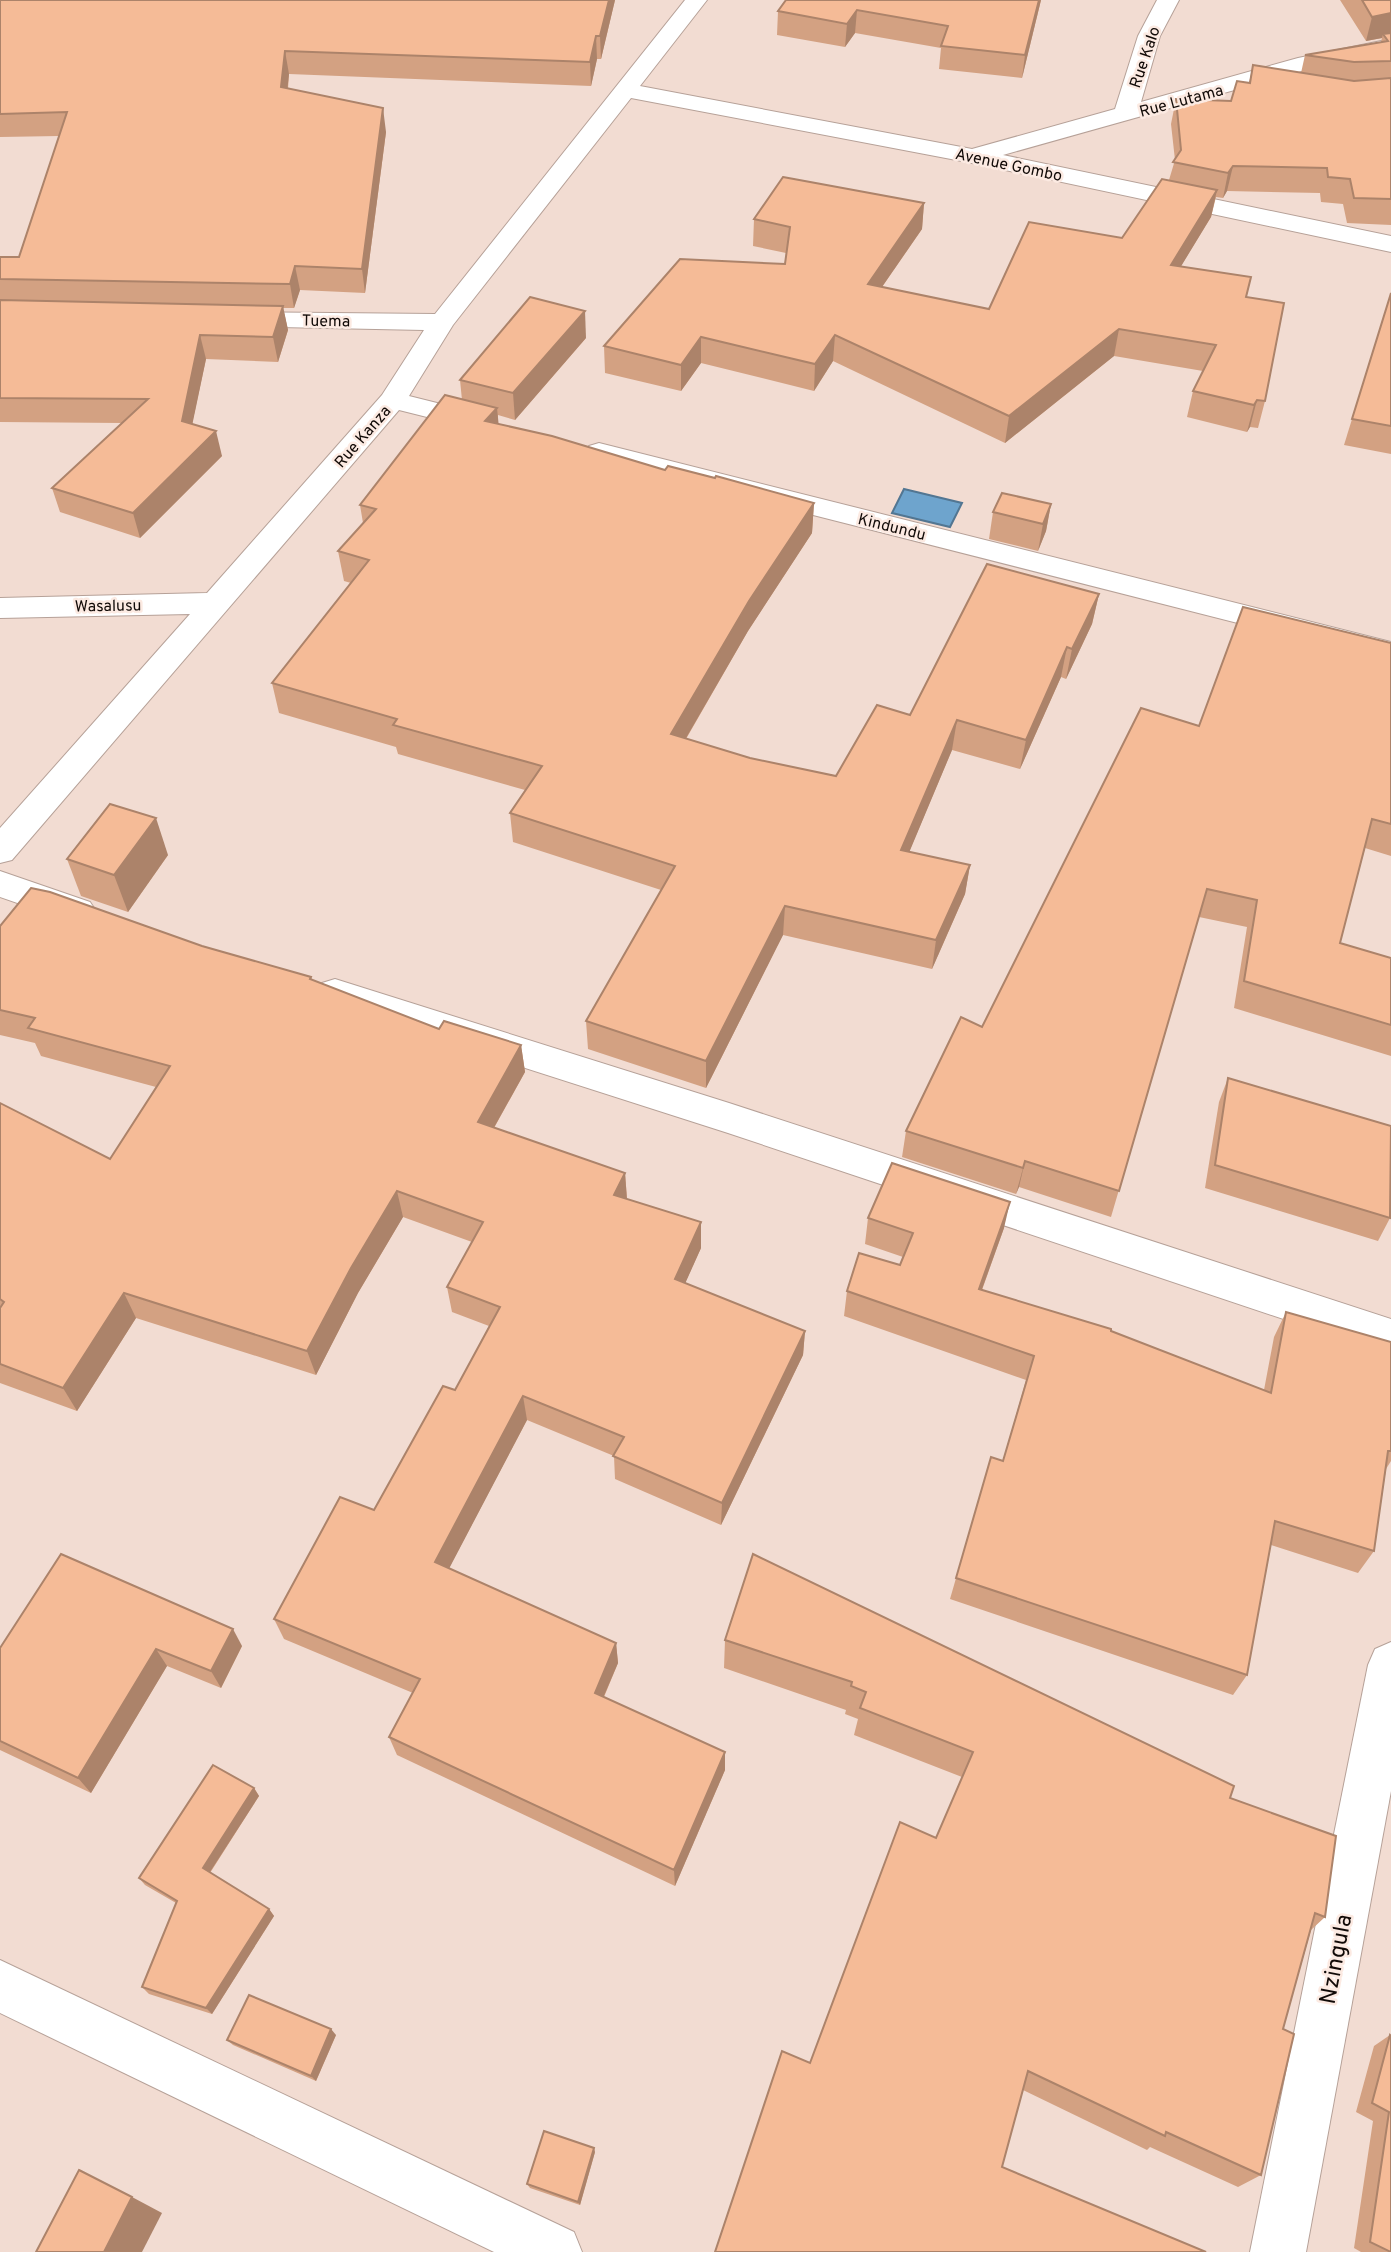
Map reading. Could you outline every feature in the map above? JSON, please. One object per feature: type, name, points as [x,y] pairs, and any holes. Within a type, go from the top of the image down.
[{"type":"street","name":"Rue Kanza","points":[[0,851],[393,400],[442,322],[696,0]]},
{"type":"street","name":"Rue Kalo","points":[[1125,115],[1149,36],[1168,0]]},
{"type":"street","name":"Rue Lutama","points":[[972,156],[1306,63],[1391,46]]},
{"type":"street","points":[[1245,82],[1296,89]]},
{"type":"street","name":"Avenue Gombo","points":[[625,90],[972,156],[1391,244]]},
{"type":"street","name":"Tuema","points":[[207,318],[442,322]]},
{"type":"street","points":[[393,400],[514,431]]},
{"type":"street","name":"Kindundu","points":[[568,444],[1391,652]]},
{"type":"street","name":"Wasalusu","points":[[0,608],[216,603]]},
{"type":"street","points":[[0,884],[111,922]]},
{"type":"street","points":[[295,980],[729,1118],[1391,1338]]},
{"type":"street","name":"Nzingula","points":[[1278,2252],[1391,1665]]},
{"type":"street","points":[[0,1986],[554,2252]]},
{"type":"water","points":[[904,489],[962,503],[950,527],[892,513]]},
{"type":"building","points":[[0,0],[609,0],[590,62],[285,51],[281,87],[383,108],[362,269],[295,266],[290,284],[0,279],[0,257],[19,257],[67,112],[0,114]]},
{"type":"building","points":[[786,0],[1039,0],[1025,55],[941,46],[948,26],[857,10],[847,24],[778,11]]},
{"type":"building","points":[[1362,0],[1391,0],[1391,13],[1372,17]]},
{"type":"building","points":[[1391,33],[1391,61],[1354,62],[1305,55],[1388,41],[1383,34]]},
{"type":"building","points":[[1253,65],[1354,81],[1391,78],[1391,199],[1354,198],[1350,179],[1328,177],[1327,168],[1233,166],[1228,173],[1173,162],[1181,150],[1176,99],[1231,101],[1237,81],[1250,83]]},
{"type":"building","points":[[783,177],[924,203],[868,284],[989,309],[1029,222],[1122,238],[1162,179],[1217,190],[1171,265],[1251,277],[1246,297],[1284,303],[1265,401],[1257,400],[1254,405],[1193,391],[1216,345],[1119,329],[1009,416],[835,335],[815,364],[701,337],[681,365],[604,346],[680,259],[785,264],[790,227],[754,219]]},
{"type":"building","points":[[1391,293],[1391,426],[1352,419]]},
{"type":"building","points":[[530,297],[585,311],[513,393],[460,380]]},
{"type":"building","points":[[0,300],[283,306],[273,337],[200,335],[182,421],[216,431],[133,513],[52,488],[148,399],[0,398]]},
{"type":"building","points":[[445,395],[497,408],[485,421],[552,436],[665,470],[668,466],[715,478],[716,476],[814,503],[749,601],[671,734],[750,758],[836,776],[877,705],[910,715],[987,564],[1099,594],[1072,649],[1067,647],[1026,740],[957,720],[901,850],[970,865],[936,940],[785,906],[706,1061],[586,1021],[675,866],[510,813],[542,766],[393,725],[397,719],[272,683],[369,560],[338,551],[376,509],[360,505]]},
{"type":"building","points":[[1002,493],[1051,504],[1043,524],[993,512]]},
{"type":"building","points":[[1243,607],[1391,643],[1391,824],[1372,819],[1340,943],[1391,958],[1391,1025],[1244,981],[1257,900],[1207,889],[1119,1191],[1025,1161],[1023,1168],[906,1131],[961,1017],[982,1027],[1141,708],[1199,726]]},
{"type":"building","points":[[110,804],[156,818],[114,875],[67,859]]},
{"type":"building","points":[[31,888],[50,892],[202,946],[311,977],[310,979],[439,1029],[444,1021],[521,1045],[478,1122],[625,1173],[614,1195],[701,1222],[675,1279],[805,1331],[722,1503],[613,1456],[624,1437],[523,1396],[435,1562],[616,1643],[595,1693],[725,1752],[674,1870],[389,1737],[420,1679],[274,1619],[340,1497],[374,1510],[443,1386],[455,1390],[500,1307],[447,1287],[483,1222],[397,1191],[351,1268],[307,1351],[124,1293],[63,1388],[0,1364],[0,1308],[4,1302],[0,1299],[0,1103],[110,1159],[170,1066],[28,1028],[35,1018],[0,1010],[0,926]]},
{"type":"building","points":[[1228,1078],[1391,1126],[1390,1218],[1215,1165]]},
{"type":"building","points":[[892,1163],[1010,1202],[979,1289],[1111,1329],[1271,1393],[1286,1312],[1391,1342],[1391,1451],[1388,1451],[1374,1551],[1275,1521],[1247,1675],[956,1578],[991,1457],[1003,1461],[1034,1356],[847,1291],[859,1253],[900,1265],[913,1233],[868,1218]]},
{"type":"building","points":[[61,1554],[233,1629],[211,1671],[156,1649],[78,1778],[0,1741],[0,1648]]},
{"type":"building","points":[[753,1554],[1234,1786],[1230,1798],[1336,1836],[1325,1917],[1315,1913],[1283,2029],[1294,2034],[1261,2175],[1166,2132],[1165,2136],[1028,2071],[1002,2167],[1206,2252],[715,2252],[782,2051],[810,2063],[900,1822],[936,1838],[973,1752],[860,1708],[866,1692],[851,1686],[852,1682],[725,1640]]},
{"type":"building","points":[[213,1765],[254,1788],[203,1868],[269,1909],[206,2008],[142,1987],[177,1901],[139,1878]]},
{"type":"building","points":[[249,1995],[331,2029],[311,2076],[227,2040]]},
{"type":"building","points":[[1390,2035],[1391,2252],[1370,2242],[1389,2112],[1372,2103]]},
{"type":"building","points":[[544,2131],[594,2148],[578,2202],[527,2184]]},
{"type":"building","points":[[79,2170],[132,2197],[104,2252],[36,2252]]}]
